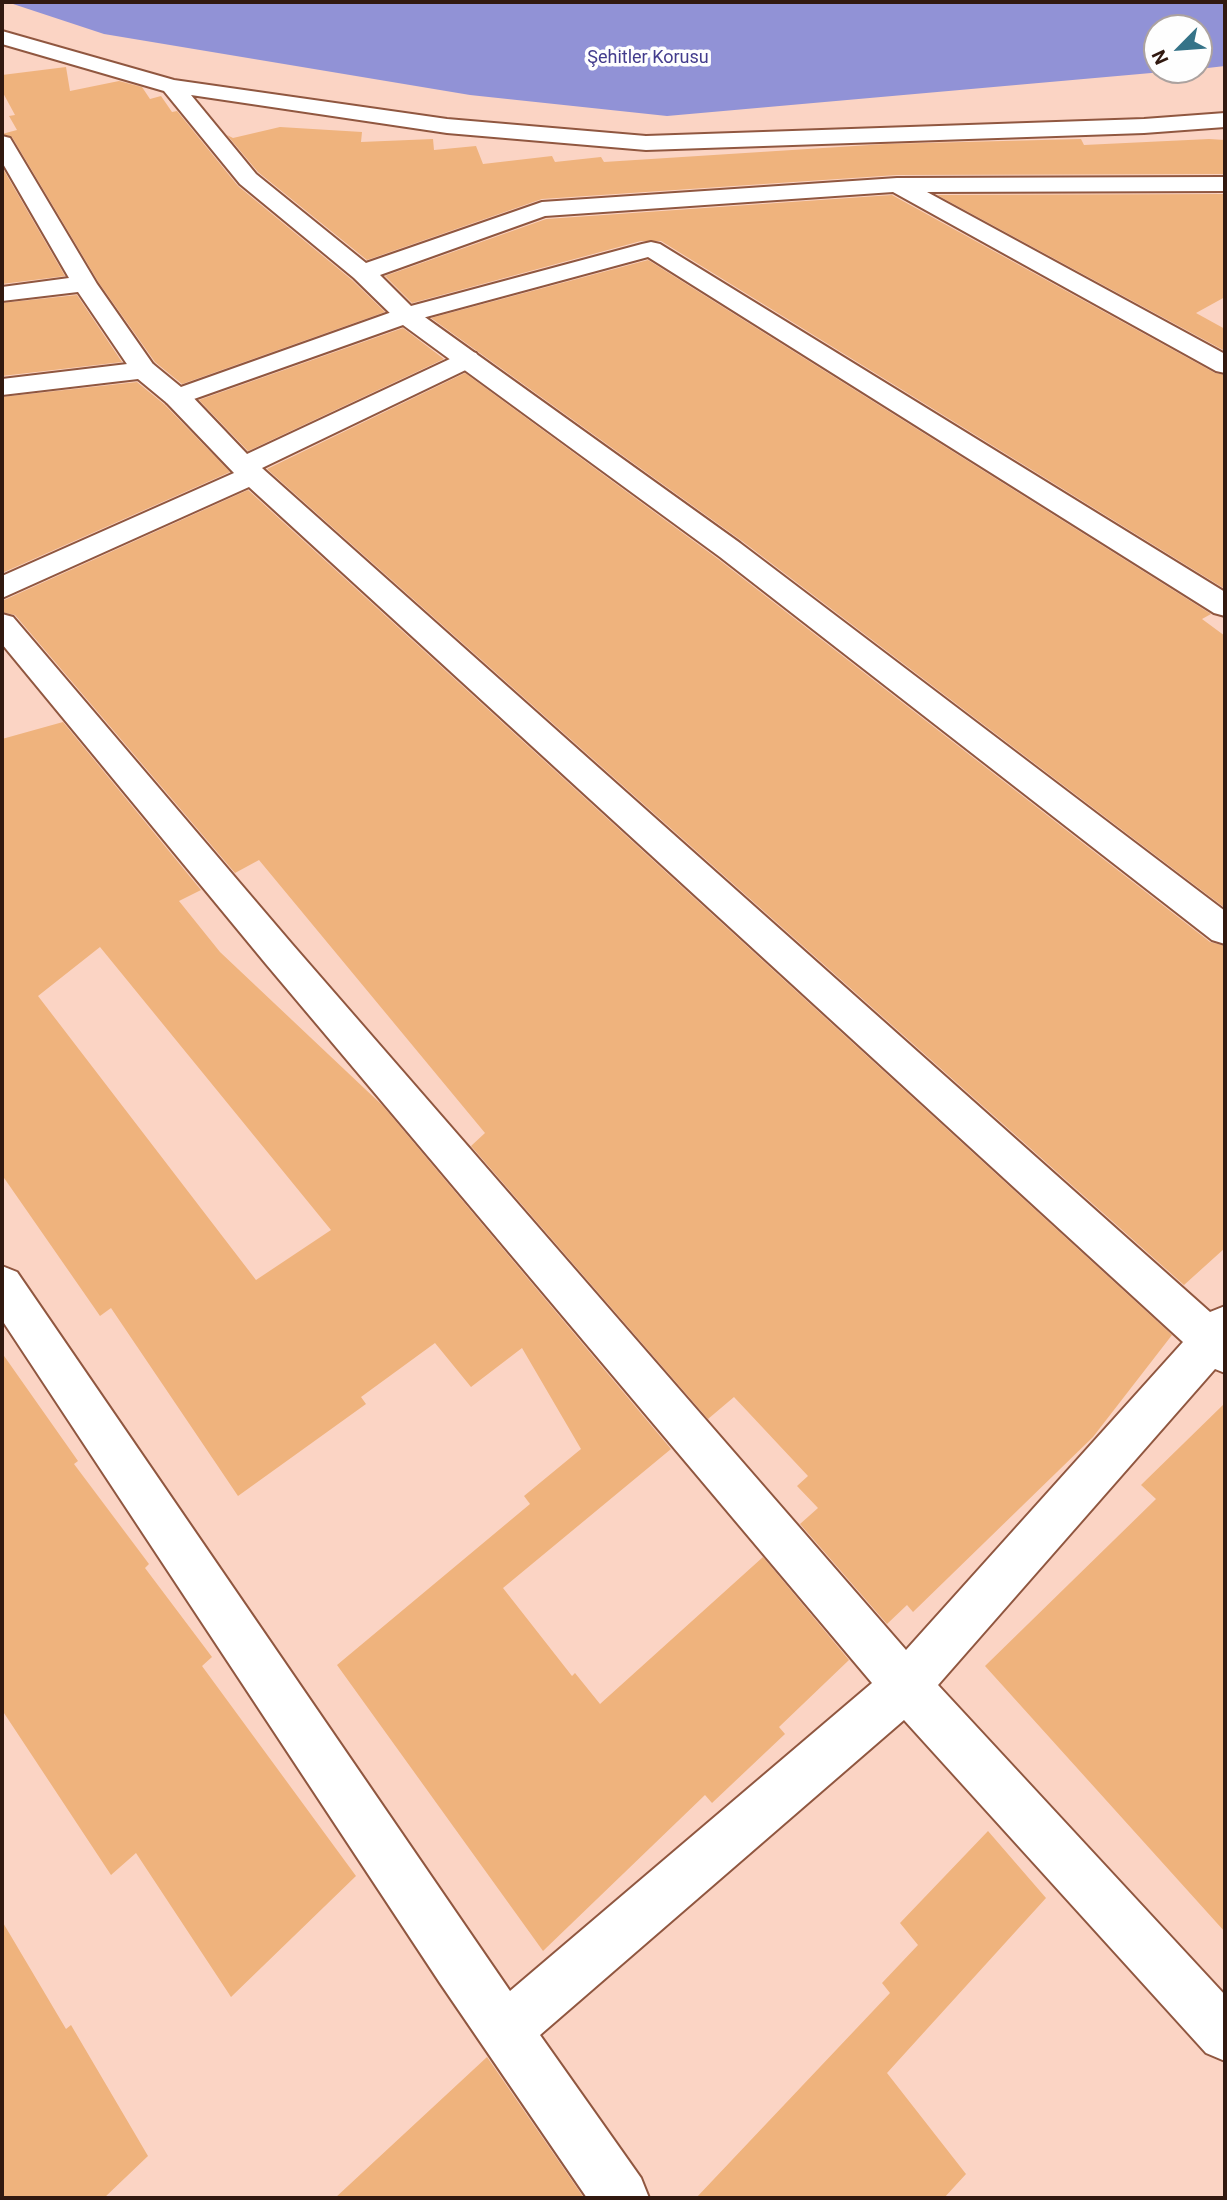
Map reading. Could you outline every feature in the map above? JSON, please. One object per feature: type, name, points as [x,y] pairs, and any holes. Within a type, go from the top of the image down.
[{"type":"street","points":[[2,37],[172,86],[447,126],[646,143],[1144,126],[1225,120]]},
{"type":"street","points":[[172,86],[248,179],[363,273],[406,315],[730,550],[1225,930]]},
{"type":"street","points":[[2,143],[85,284],[144,370],[177,397],[248,471],[1221,1340],[906,1686],[505,2030]]},
{"type":"street","points":[[363,273],[542,209],[897,185],[1224,185]]},
{"type":"street","points":[[897,185],[1225,365]]},
{"type":"street","points":[[177,397],[406,315],[651,249],[1225,606]]},
{"type":"street","points":[[2,294],[85,284]]},
{"type":"street","points":[[2,588],[248,471],[467,359]]},
{"type":"street","points":[[2,387],[144,370]]},
{"type":"street","points":[[2,624],[279,954],[906,1686],[1225,2034]]},
{"type":"street","points":[[2,1285],[621,2198]]},
{"type":"green space","name":"Şehitler Korusu","points":[[7,2],[1225,2],[1225,66],[1213,67],[1213,14],[1143,14],[1143,74],[667,116],[470,95],[104,34]]},
{"type":"building","points":[[66,67],[70,91],[119,81],[142,87],[150,99],[161,96],[172,112],[177,111],[238,186],[352,280],[385,312],[182,384],[155,362],[99,283],[12,137],[2,134],[17,130],[9,116],[15,115],[2,91],[2,75]]},
{"type":"building","points":[[280,127],[362,132],[361,142],[433,139],[434,150],[476,146],[483,164],[552,156],[555,162],[601,157],[604,162],[886,144],[1081,139],[1084,145],[1209,139],[1225,140],[1225,174],[897,175],[542,199],[367,260],[258,172],[227,135],[233,138]]},
{"type":"building","points":[[2,167],[65,276],[2,284]]},
{"type":"building","points":[[1224,194],[1225,297],[1196,313],[1225,329],[1225,351],[937,195]]},
{"type":"building","points":[[892,195],[1215,373],[1225,375],[1225,589],[661,241],[641,241],[412,303],[385,276],[546,219]]},
{"type":"building","points":[[648,260],[1211,614],[1202,619],[1225,636],[1225,908],[742,541],[431,318]]},
{"type":"building","points":[[77,295],[122,362],[2,376],[2,303]]},
{"type":"building","points":[[403,328],[444,359],[248,451],[199,400]]},
{"type":"building","points":[[465,373],[718,559],[1210,942],[1225,946],[1225,1248],[1184,1285],[267,469]]},
{"type":"building","points":[[137,382],[165,405],[230,472],[2,573],[2,397]]},
{"type":"building","points":[[248,490],[1172,1335],[1093,1437],[913,1612],[907,1605],[887,1624],[800,1524],[818,1508],[797,1486],[808,1476],[734,1397],[708,1419],[471,1146],[485,1133],[259,860],[235,873],[15,615],[2,612],[2,601]]},
{"type":"building","points":[[63,722],[201,890],[179,901],[220,952],[382,1105],[671,1449],[503,1588],[572,1676],[575,1673],[600,1704],[763,1557],[849,1660],[779,1727],[785,1734],[712,1803],[705,1795],[543,1951],[337,1665],[530,1504],[524,1496],[581,1449],[522,1348],[471,1387],[435,1343],[361,1397],[366,1404],[238,1496],[111,1308],[100,1316],[2,1175],[2,739]],"holes":[[[100,947],[331,1230],[256,1280],[38,996]]]},
{"type":"building","points":[[2,1353],[78,1461],[74,1464],[149,1564],[145,1568],[212,1657],[202,1666],[356,1876],[231,1997],[136,1853],[111,1875],[2,1710]]},
{"type":"building","points":[[1225,1403],[1225,1932],[985,1666],[1156,1499],[1141,1485]]},
{"type":"building","points":[[988,1831],[1046,1898],[887,2073],[966,2174],[944,2198],[696,2198],[890,1993],[882,1983],[918,1945],[900,1923]]},
{"type":"building","points":[[2,1921],[66,2029],[71,2025],[148,2156],[104,2198],[2,2198]]},
{"type":"building","points":[[487,2057],[584,2198],[335,2198]]}]
